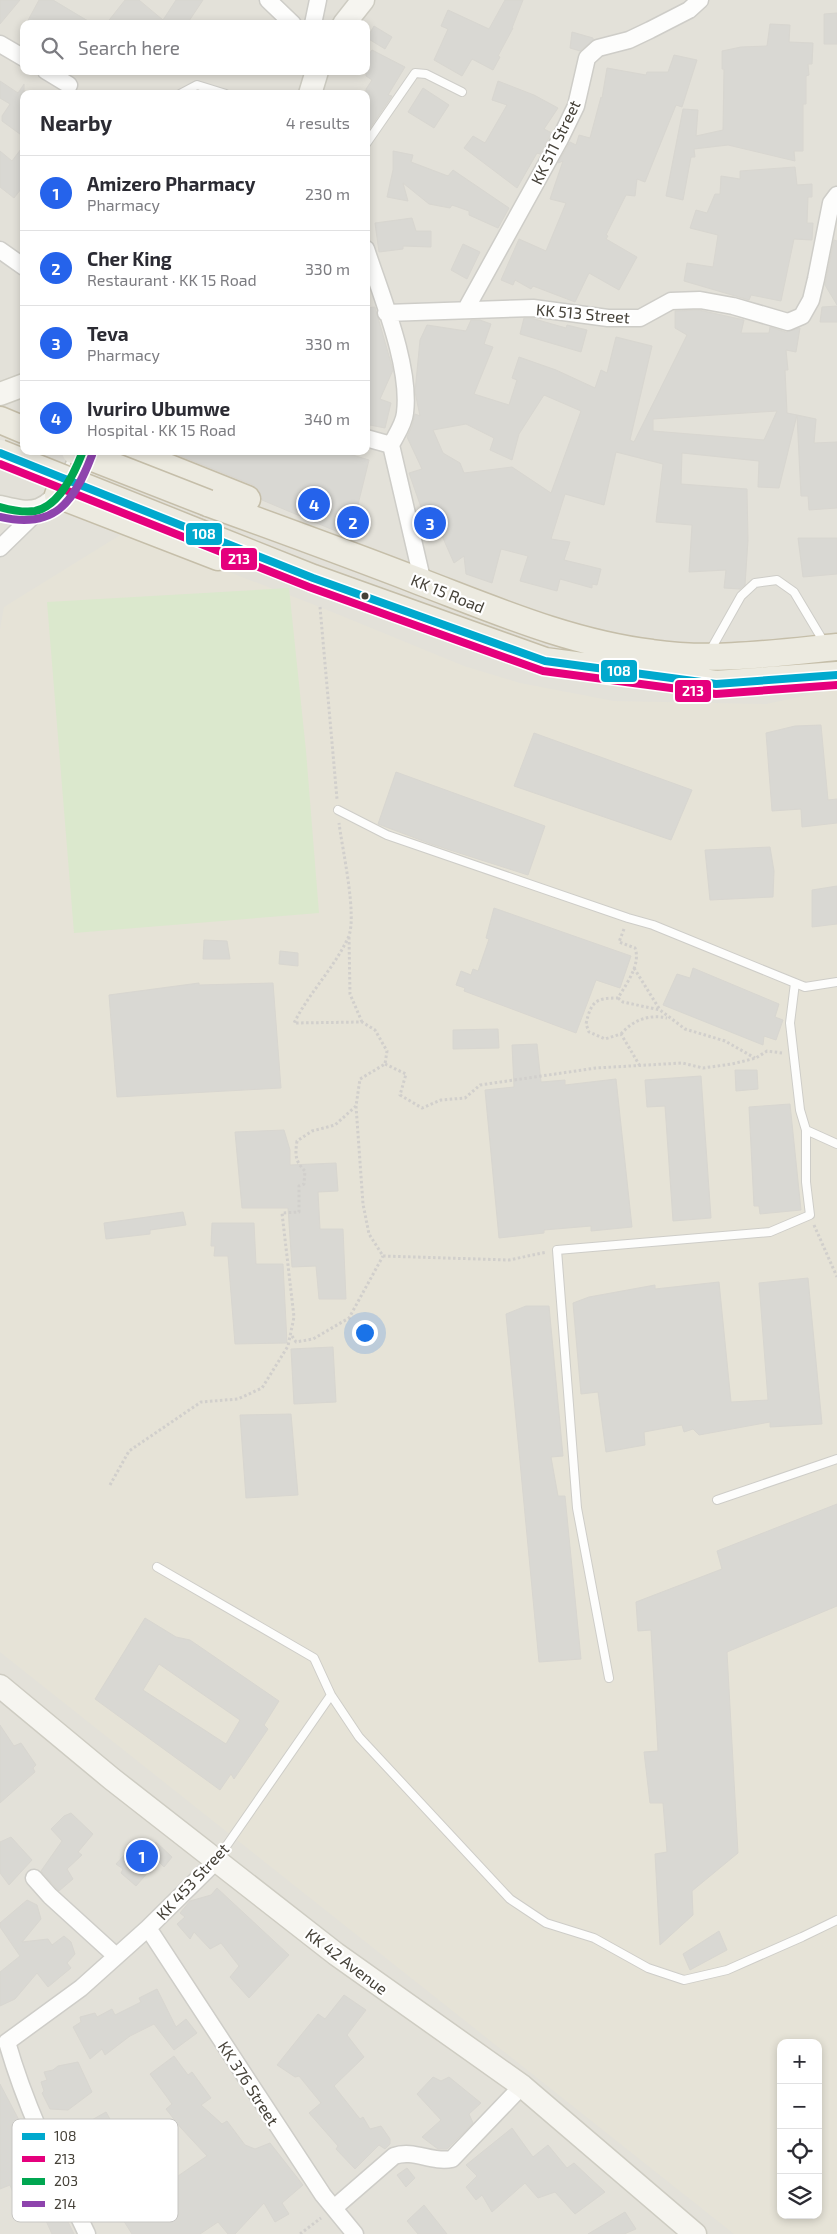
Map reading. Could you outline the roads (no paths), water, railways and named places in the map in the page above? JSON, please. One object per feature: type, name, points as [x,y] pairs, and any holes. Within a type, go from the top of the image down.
[{"type":"highway","points":[[0,420],[20,428]]},
{"type":"highway","name":"KK 15 Road","points":[[0,452],[304,575],[545,661],[716,684],[837,675]]},
{"type":"highway","name":"KK 15 Road","points":[[85,455],[499,613],[569,636],[652,653],[707,658],[832,648]]},
{"type":"highway","points":[[137,455],[366,546],[423,583]]},
{"type":"highway","points":[[48,502],[382,620],[444,626]]},
{"type":"main road","points":[[347,20],[363,0]]},
{"type":"main road","points":[[311,90],[317,75]]},
{"type":"main road","points":[[0,507],[26,512],[48,502],[68,481],[81,455]]},
{"type":"main road","name":"KK 42 Avenue","points":[[0,1686],[112,1779],[336,1954],[522,2086],[695,2234]]},
{"type":"street","points":[[268,0],[289,20]]},
{"type":"street","points":[[314,20],[318,0]]},
{"type":"street","name":"KK 511 Street","points":[[466,309],[568,124],[576,106],[587,58],[598,48],[628,40],[689,10],[700,0]]},
{"type":"street","points":[[0,44],[20,56]]},
{"type":"street","points":[[53,75],[69,85]]},
{"type":"street","name":"KK 513 Street","points":[[386,313],[533,308],[608,318],[640,318],[671,301],[700,300],[733,306],[788,322],[802,316],[811,300],[831,203],[837,195]]},
{"type":"street","points":[[0,250],[20,264]]},
{"type":"street","points":[[370,262],[398,351],[403,375],[406,413],[404,421],[391,445],[423,583]]},
{"type":"street","points":[[370,439],[391,445]]},
{"type":"street","points":[[0,548],[48,502]]},
{"type":"street","name":"KK 453 Street","points":[[34,2119],[3,2043],[81,1988],[148,1928],[217,1860]]},
{"type":"street","points":[[34,1878],[50,1896],[116,1956]]},
{"type":"street","name":"KK 376 Street","points":[[148,1928],[323,2195],[355,2234]]},
{"type":"street","points":[[334,2208],[394,2156],[410,2153],[439,2160],[452,2159],[522,2086]]},
{"type":"street","name":"KK 453 Street","points":[[82,2222],[88,2234]]},
{"type":"lane","points":[[370,138],[415,73],[426,74],[462,92]]},
{"type":"lane","points":[[187,90],[197,84],[214,90]]},
{"type":"lane","points":[[707,658],[741,596],[755,583],[777,580],[794,592],[832,648]]},
{"type":"lane","points":[[338,810],[387,835],[628,918],[654,925],[794,983],[806,986],[837,982]]},
{"type":"lane","points":[[609,1678],[576,1508],[557,1250],[770,1232],[810,1216],[806,1182],[806,1130],[800,1110],[790,1023],[794,983]]},
{"type":"lane","points":[[806,1130],[837,1144]]},
{"type":"lane","points":[[717,1500],[837,1459]]},
{"type":"lane","points":[[158,1567],[314,1658],[331,1695],[360,1737],[510,1899],[546,1923],[594,1938],[648,1968],[684,1980],[727,1970],[837,1920]]},
{"type":"lane","name":"KK 453 Street","points":[[217,1860],[331,1695]]},
{"type":"place","name":"Ivuriro Ubumwe","points":[[314,504]]},
{"type":"place","name":"Cher King","points":[[353,522]]},
{"type":"place","name":"Teva","points":[[430,523]]},
{"type":"place","name":"Amizero Pharmacy","points":[[142,1856]]}]
